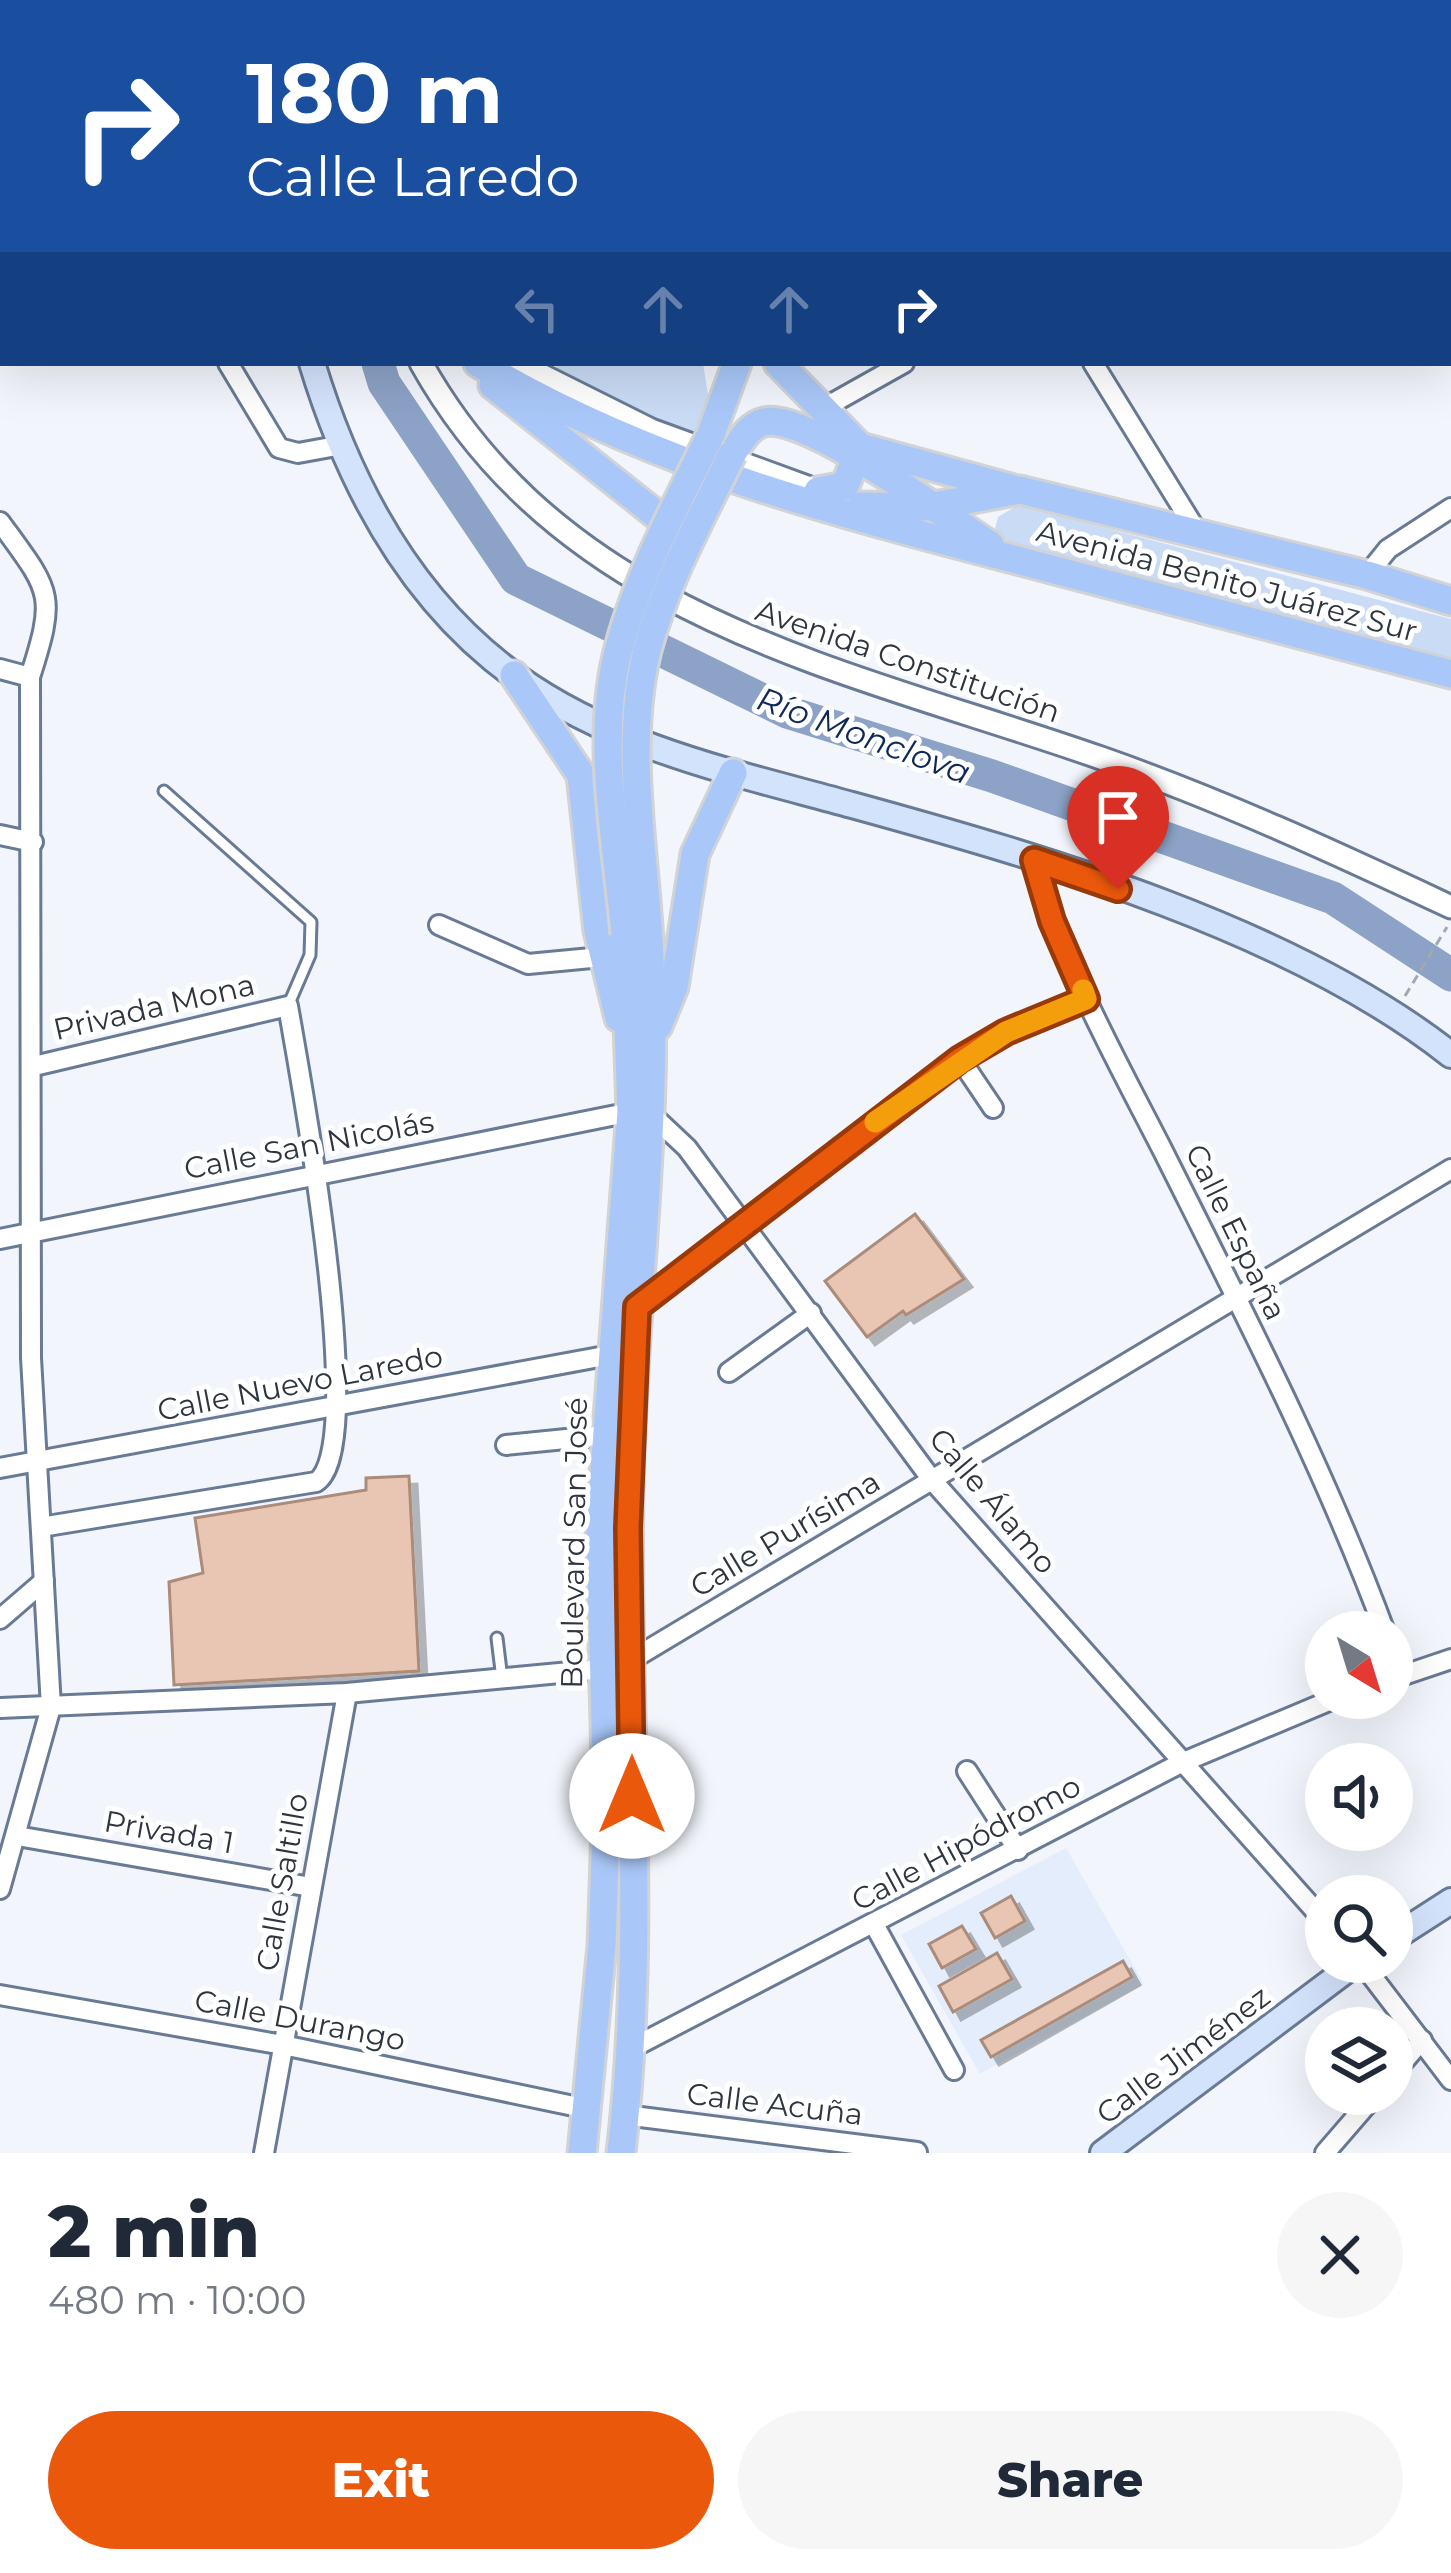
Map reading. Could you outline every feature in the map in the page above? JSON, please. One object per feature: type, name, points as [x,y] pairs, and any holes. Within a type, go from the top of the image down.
[{"type":"main road","points":[[313,366],[342,445],[385,536],[451,620],[514,675],[611,731],[733,773],[1034,860],[1216,927],[1395,1013],[1451,1054]]},
{"type":"main road","points":[[479,366],[507,400],[668,524]]},
{"type":"main road","points":[[482,366],[620,439],[863,520],[1000,552]]},
{"type":"main road","points":[[714,366],[716,422]]},
{"type":"main road","points":[[636,930],[610,753],[611,698],[628,616],[716,422],[736,366]]},
{"type":"main road","points":[[781,366],[858,453],[1011,493]]},
{"type":"main road","name":"Avenida Benito Juárez Sur","points":[[636,930],[639,696],[648,648],[670,586],[732,454],[750,429],[775,421],[858,453],[929,507],[1000,552],[1451,674]]},
{"type":"main road","points":[[818,491],[845,486],[858,453]]},
{"type":"main road","points":[[818,491],[872,508],[929,507]]},
{"type":"main road","points":[[1000,552],[985,518],[1011,493]]},
{"type":"main road","name":"Avenida Benito Juárez Sur","points":[[929,507],[1011,493],[1367,574],[1451,601]]},
{"type":"main road","points":[[514,675],[581,775],[602,957],[642,1041]]},
{"type":"main road","points":[[642,1041],[674,987],[695,854],[733,773]]},
{"type":"main road","name":"Boulevard San José","points":[[621,2153],[634,1891],[624,1353],[643,1115],[636,930]]},
{"type":"main road","name":"Boulevard San José","points":[[582,2153],[604,1903],[599,1577],[606,1435],[624,1353]]},
{"type":"main road","points":[[628,1528],[599,1577],[631,1619]]},
{"type":"main road","points":[[1413,1925],[1451,1901]]},
{"type":"main road","name":"Calle Jiménez","points":[[1103,2153],[1331,1983]]},
{"type":"street","points":[[230,366],[279,448],[298,453],[342,445]]},
{"type":"street","name":"Avenida Constitución","points":[[424,366],[447,409],[505,478],[613,564],[712,625],[798,659],[1099,757],[1243,811],[1451,908]]},
{"type":"street","points":[[530,366],[651,430],[818,491]]},
{"type":"street","points":[[822,409],[899,366]]},
{"type":"street","points":[[1095,366],[1199,535]]},
{"type":"street","points":[[1367,574],[1388,549],[1451,508]]},
{"type":"street","points":[[0,522],[36,572],[50,615],[30,677],[34,1066],[30,1233],[36,1461],[52,1707],[0,1889]]},
{"type":"street","points":[[0,669],[30,677]]},
{"type":"street","points":[[0,835],[33,842]]},
{"type":"street","name":"Calle España","points":[[1034,860],[1052,921],[1086,999],[1237,1298],[1376,1611]]},
{"type":"street","points":[[440,926],[528,964],[602,957]]},
{"type":"street","points":[[625,1310],[746,1225],[960,1059],[1006,1032],[1086,999]]},
{"type":"street","points":[[41,1527],[316,1482],[332,1465],[338,1407],[318,1174],[288,1006]]},
{"type":"street","name":"Privada Mona","points":[[34,1066],[288,1006]]},
{"type":"street","points":[[960,1059],[993,1108]]},
{"type":"street","name":"Calle San Nicolás","points":[[0,1239],[318,1174],[643,1115]]},
{"type":"street","name":"Calle Álamo","points":[[643,1115],[675,1134],[932,1480],[1305,1900]]},
{"type":"street","name":"Calle Purísima","points":[[0,1708],[347,1694],[602,1670],[632,1660],[1451,1169]]},
{"type":"street","points":[[729,1372],[811,1313]]},
{"type":"street","name":"Calle Nuevo Laredo","points":[[0,1468],[624,1353]]},
{"type":"street","points":[[506,1445],[606,1435]]},
{"type":"street","points":[[0,1619],[44,1581]]},
{"type":"street","points":[[1413,1672],[1451,1659]]},
{"type":"street","name":"Calle Saltillo","points":[[264,2153],[347,1694]]},
{"type":"street","name":"Calle Hipódromo","points":[[628,2050],[875,1926],[1181,1763],[1305,1711]]},
{"type":"street","points":[[967,1771],[1018,1850]]},
{"type":"street","name":"Privada 1","points":[[17,1836],[311,1887]]},
{"type":"street","points":[[875,1926],[954,2070]]},
{"type":"street","points":[[1376,1983],[1451,2080]]},
{"type":"street","name":"Calle Durango","points":[[0,1995],[283,2045],[588,2109]]},
{"type":"street","points":[[1413,2050],[1422,2040]]},
{"type":"street","name":"Calle Acuña","points":[[626,2115],[917,2152]]},
{"type":"street","points":[[1325,2153],[1358,2115]]},
{"type":"lane","points":[[164,791],[311,922],[310,956],[288,1006]]},
{"type":"lane","points":[[497,1639],[502,1679]]},
{"type":"path","points":[[1395,1013],[1451,920]]},
{"type":"shaded area","points":[[558,366],[703,366],[710,407],[693,436],[648,420],[551,371]]},
{"type":"shaded area","points":[[1018,505],[1451,619],[1451,665],[1004,544],[995,529],[998,517]]},
{"type":"shaded area","points":[[1066,1848],[1144,1984],[980,2074],[901,1935]]},
{"type":"building","points":[[915,1214],[964,1279],[906,1315],[903,1311],[867,1337],[825,1281]]},
{"type":"building","points":[[409,1476],[419,1671],[174,1685],[169,1582],[203,1573],[195,1518],[366,1490],[366,1478]]},
{"type":"building","points":[[1011,1896],[1025,1921],[995,1938],[981,1913]]},
{"type":"building","points":[[962,1926],[976,1949],[942,1968],[929,1944]]},
{"type":"building","points":[[997,1953],[1012,1979],[953,2012],[939,1986]]},
{"type":"building","points":[[1123,1961],[1132,1977],[991,2057],[981,2040]]},
{"type":"waterway","name":"Río Monclova","points":[[379,366],[384,383],[516,579],[787,712],[992,776],[1333,898],[1451,975]]},
{"type":"slow traffic","points":[[875,1122],[960,1059],[1006,1032],[1086,999],[1083,990]]},
{"type":"route","points":[[632,1796],[628,1528],[637,1307],[960,1059],[1006,1032],[1086,999],[1052,921],[1034,860],[1118,889]]}]
